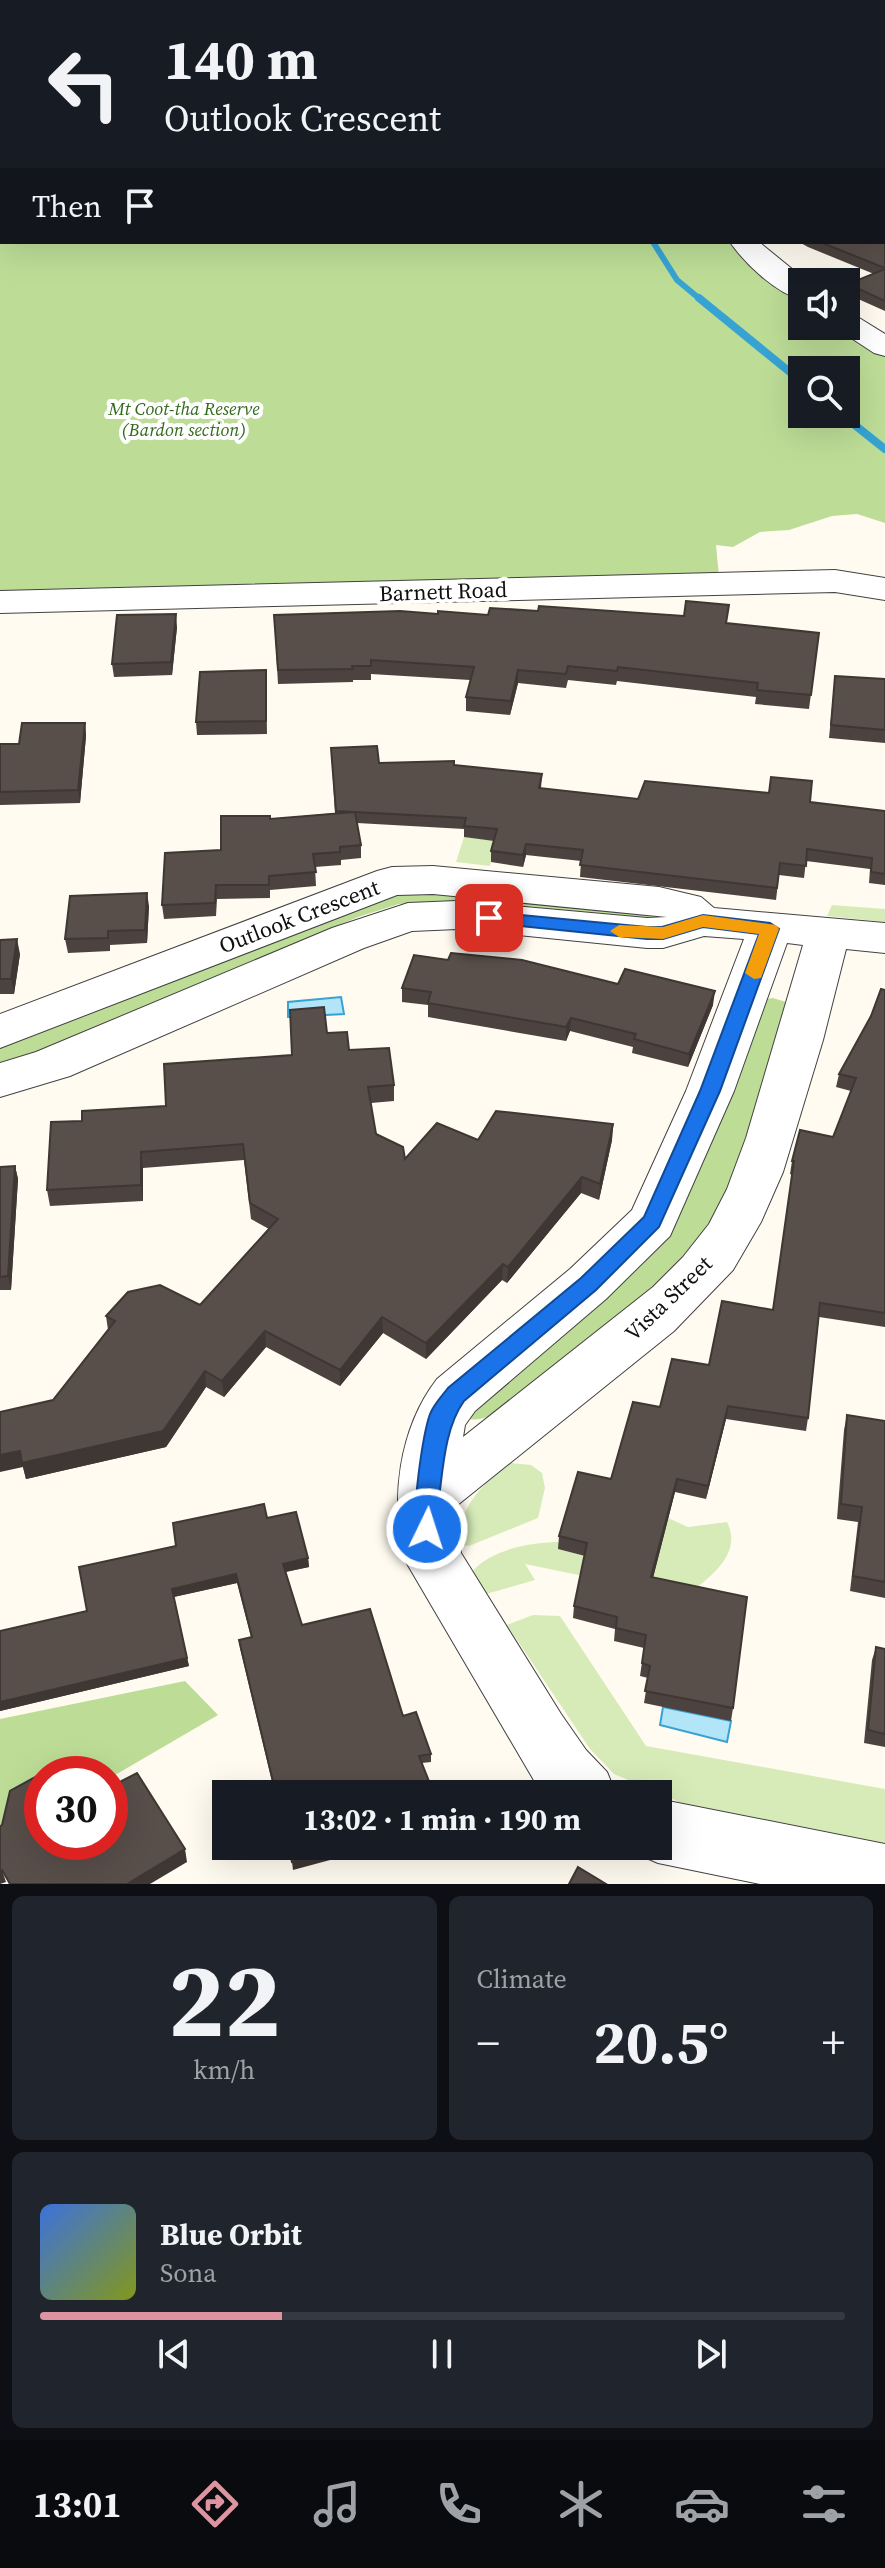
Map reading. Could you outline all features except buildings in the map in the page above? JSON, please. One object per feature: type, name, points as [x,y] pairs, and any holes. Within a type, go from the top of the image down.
[{"type":"street","points":[[746,244],[788,280]]},
{"type":"street","points":[[860,331],[885,347]]},
{"type":"street","name":"Barnett Road","points":[[0,602],[835,581],[885,589]]},
{"type":"street","name":"Outlook Crescent","points":[[0,1032],[392,881],[433,880],[659,901],[686,907],[703,921]]},
{"type":"street","name":"Outlook Crescent","points":[[0,1080],[53,1064],[348,938],[408,917],[457,915],[647,933],[663,933],[703,921],[885,938]]},
{"type":"street","points":[[571,1780],[539,1735],[439,1570],[428,1538],[426,1510],[437,1426],[447,1406],[611,1264],[652,1222],[710,1091],[770,929]]},
{"type":"street","name":"Vista Street","points":[[429,1494],[500,1441],[644,1324],[690,1283],[725,1241],[743,1210],[772,1133],[815,991],[827,934]]},
{"type":"street","points":[[672,1834],[885,1877]]},
{"type":"green space","name":"Mt Coot-tha Reserve (Bardon section)","points":[[0,244],[740,244],[788,284],[788,340],[860,340],[860,336],[885,352],[885,523],[857,514],[832,516],[789,530],[760,532],[733,547],[716,545],[719,577],[0,597]]},
{"type":"green space","points":[[464,837],[497,841],[490,866],[456,862]]},
{"type":"green space","points":[[398,889],[662,908],[673,922],[431,902],[399,904],[358,917],[0,1069],[0,1038]]},
{"type":"green space","points":[[832,905],[885,909],[885,922],[827,916]]},
{"type":"green space","points":[[773,998],[794,1008],[718,1217],[684,1267],[511,1406],[482,1419],[463,1418],[614,1279],[766,999]]},
{"type":"green space","points":[[511,1463],[531,1465],[542,1473],[545,1488],[538,1518],[469,1546],[463,1545],[461,1532],[467,1509],[482,1488]]},
{"type":"green space","points":[[668,1518],[688,1527],[727,1522],[731,1534],[731,1545],[721,1565],[685,1597],[525,1564],[535,1580],[486,1594],[472,1572],[501,1552],[538,1543],[561,1542],[559,1549],[653,1574]]},
{"type":"green space","points":[[533,1615],[560,1616],[646,1746],[885,1789],[885,1845],[682,1803],[672,1799],[672,1780],[628,1780],[614,1774],[590,1749],[507,1625]]},
{"type":"green space","points":[[185,1681],[218,1715],[128,1768],[128,1756],[24,1756],[24,1803],[0,1842],[0,1719]]},
{"type":"water","points":[[341,997],[344,1014],[288,1017],[288,1002]]},
{"type":"water","points":[[663,1707],[731,1721],[727,1742],[660,1725]]},
{"type":"waterway","points":[[654,244],[677,280],[701,300]]},
{"type":"waterway","points":[[699,298],[788,371]]},
{"type":"waterway","points":[[859,428],[885,449]]},
{"type":"slow traffic","points":[[619,931],[663,933],[703,921],[770,929],[754,973]]},
{"type":"route","points":[[427,1529],[426,1510],[441,1415],[456,1395],[611,1264],[652,1222],[688,1146],[770,929],[703,921],[663,933],[647,933],[489,918]]}]
